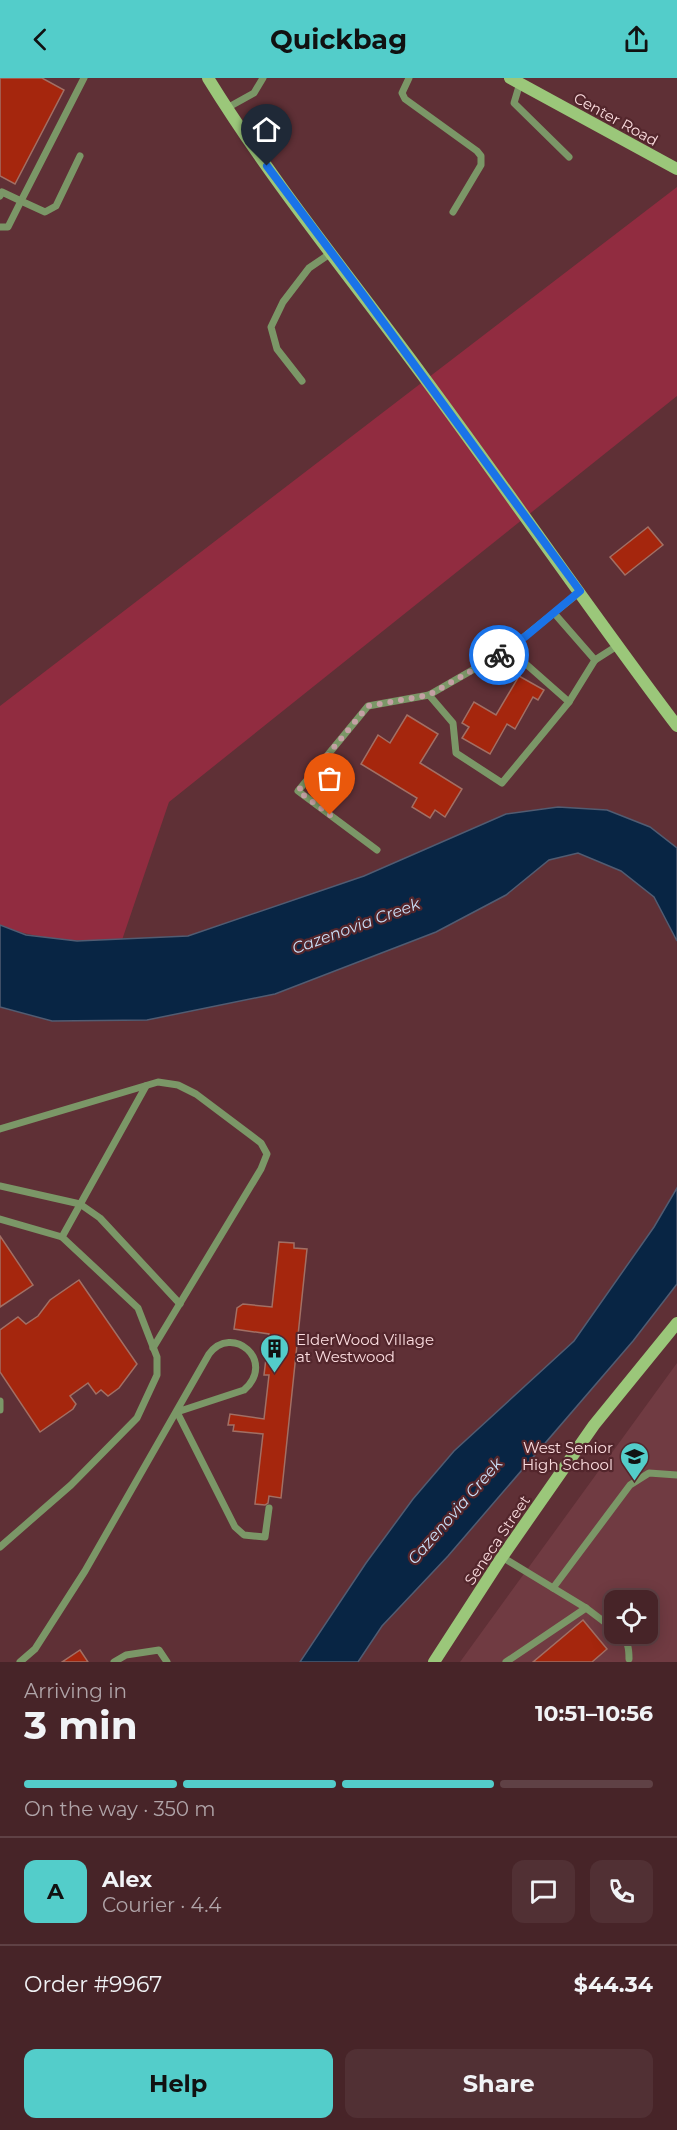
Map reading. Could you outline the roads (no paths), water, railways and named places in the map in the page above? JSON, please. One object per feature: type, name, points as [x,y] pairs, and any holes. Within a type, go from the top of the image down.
[{"type":"street","points":[[207,78],[241,132],[425,378],[677,726]]},
{"type":"street","name":"Center Road","points":[[515,81],[677,169]]},
{"type":"street","name":"Seneca Street","points":[[434,1662],[502,1557],[594,1425],[677,1323]]},
{"type":"lane","points":[[0,227],[8,227],[84,78]]},
{"type":"lane","points":[[409,78],[402,93],[405,99],[481,156],[481,165],[453,212]]},
{"type":"lane","points":[[227,108],[254,93],[261,79]]},
{"type":"lane","points":[[515,81],[514,103],[569,157]]},
{"type":"lane","points":[[0,196],[2,192],[45,212],[56,206],[80,156]]},
{"type":"lane","points":[[302,381],[277,349],[271,327],[283,302],[309,268],[331,253]]},
{"type":"lane","points":[[377,850],[298,791],[368,706],[429,695],[509,649],[580,591]]},
{"type":"lane","points":[[554,613],[595,660]]},
{"type":"lane","points":[[429,695],[453,723],[456,753],[502,783],[569,702],[595,660],[617,646]]},
{"type":"lane","points":[[509,649],[569,702]]},
{"type":"lane","points":[[0,1129],[158,1082],[178,1085],[196,1094],[261,1143],[267,1154],[261,1169],[153,1347]]},
{"type":"lane","points":[[62,1237],[146,1086]]},
{"type":"lane","points":[[0,1186],[80,1204],[100,1218],[180,1304]]},
{"type":"lane","points":[[0,1220],[62,1237],[138,1308],[157,1357],[157,1375],[137,1418],[71,1485],[0,1547]]},
{"type":"lane","points":[[20,1662],[35,1649],[85,1571],[214,1346],[235,1343],[245,1346],[252,1353],[256,1364],[254,1378],[244,1390],[177,1412]]},
{"type":"lane","points":[[0,1401],[0,1410]]},
{"type":"lane","points":[[177,1412],[235,1527],[244,1535],[265,1537],[269,1508]]},
{"type":"lane","points":[[552,1588],[630,1485],[650,1473],[677,1474]]},
{"type":"lane","points":[[502,1557],[586,1608],[604,1622]]},
{"type":"lane","points":[[506,1662],[586,1608]]},
{"type":"lane","points":[[627,1644],[629,1659]]},
{"type":"lane","points":[[114,1662],[126,1655],[159,1650],[167,1662]]},
{"type":"water","name":"Cazenovia Creek","points":[[558,807],[607,810],[650,827],[677,848],[677,941],[654,897],[621,871],[578,853],[549,860],[506,895],[436,932],[275,994],[147,1020],[52,1021],[0,1007],[0,925],[26,935],[77,941],[188,936],[364,876],[506,814]]},
{"type":"water","name":"Cazenovia Creek","points":[[677,1188],[677,1284],[633,1341],[448,1556],[382,1626],[358,1662],[300,1662],[366,1563],[413,1499],[454,1451],[574,1341],[654,1227]]},
{"type":"place","name":"ElderWood Village at Westwood","points":[[275,1374]]},
{"type":"place","name":"West Senior High School","points":[[634,1482]]}]
